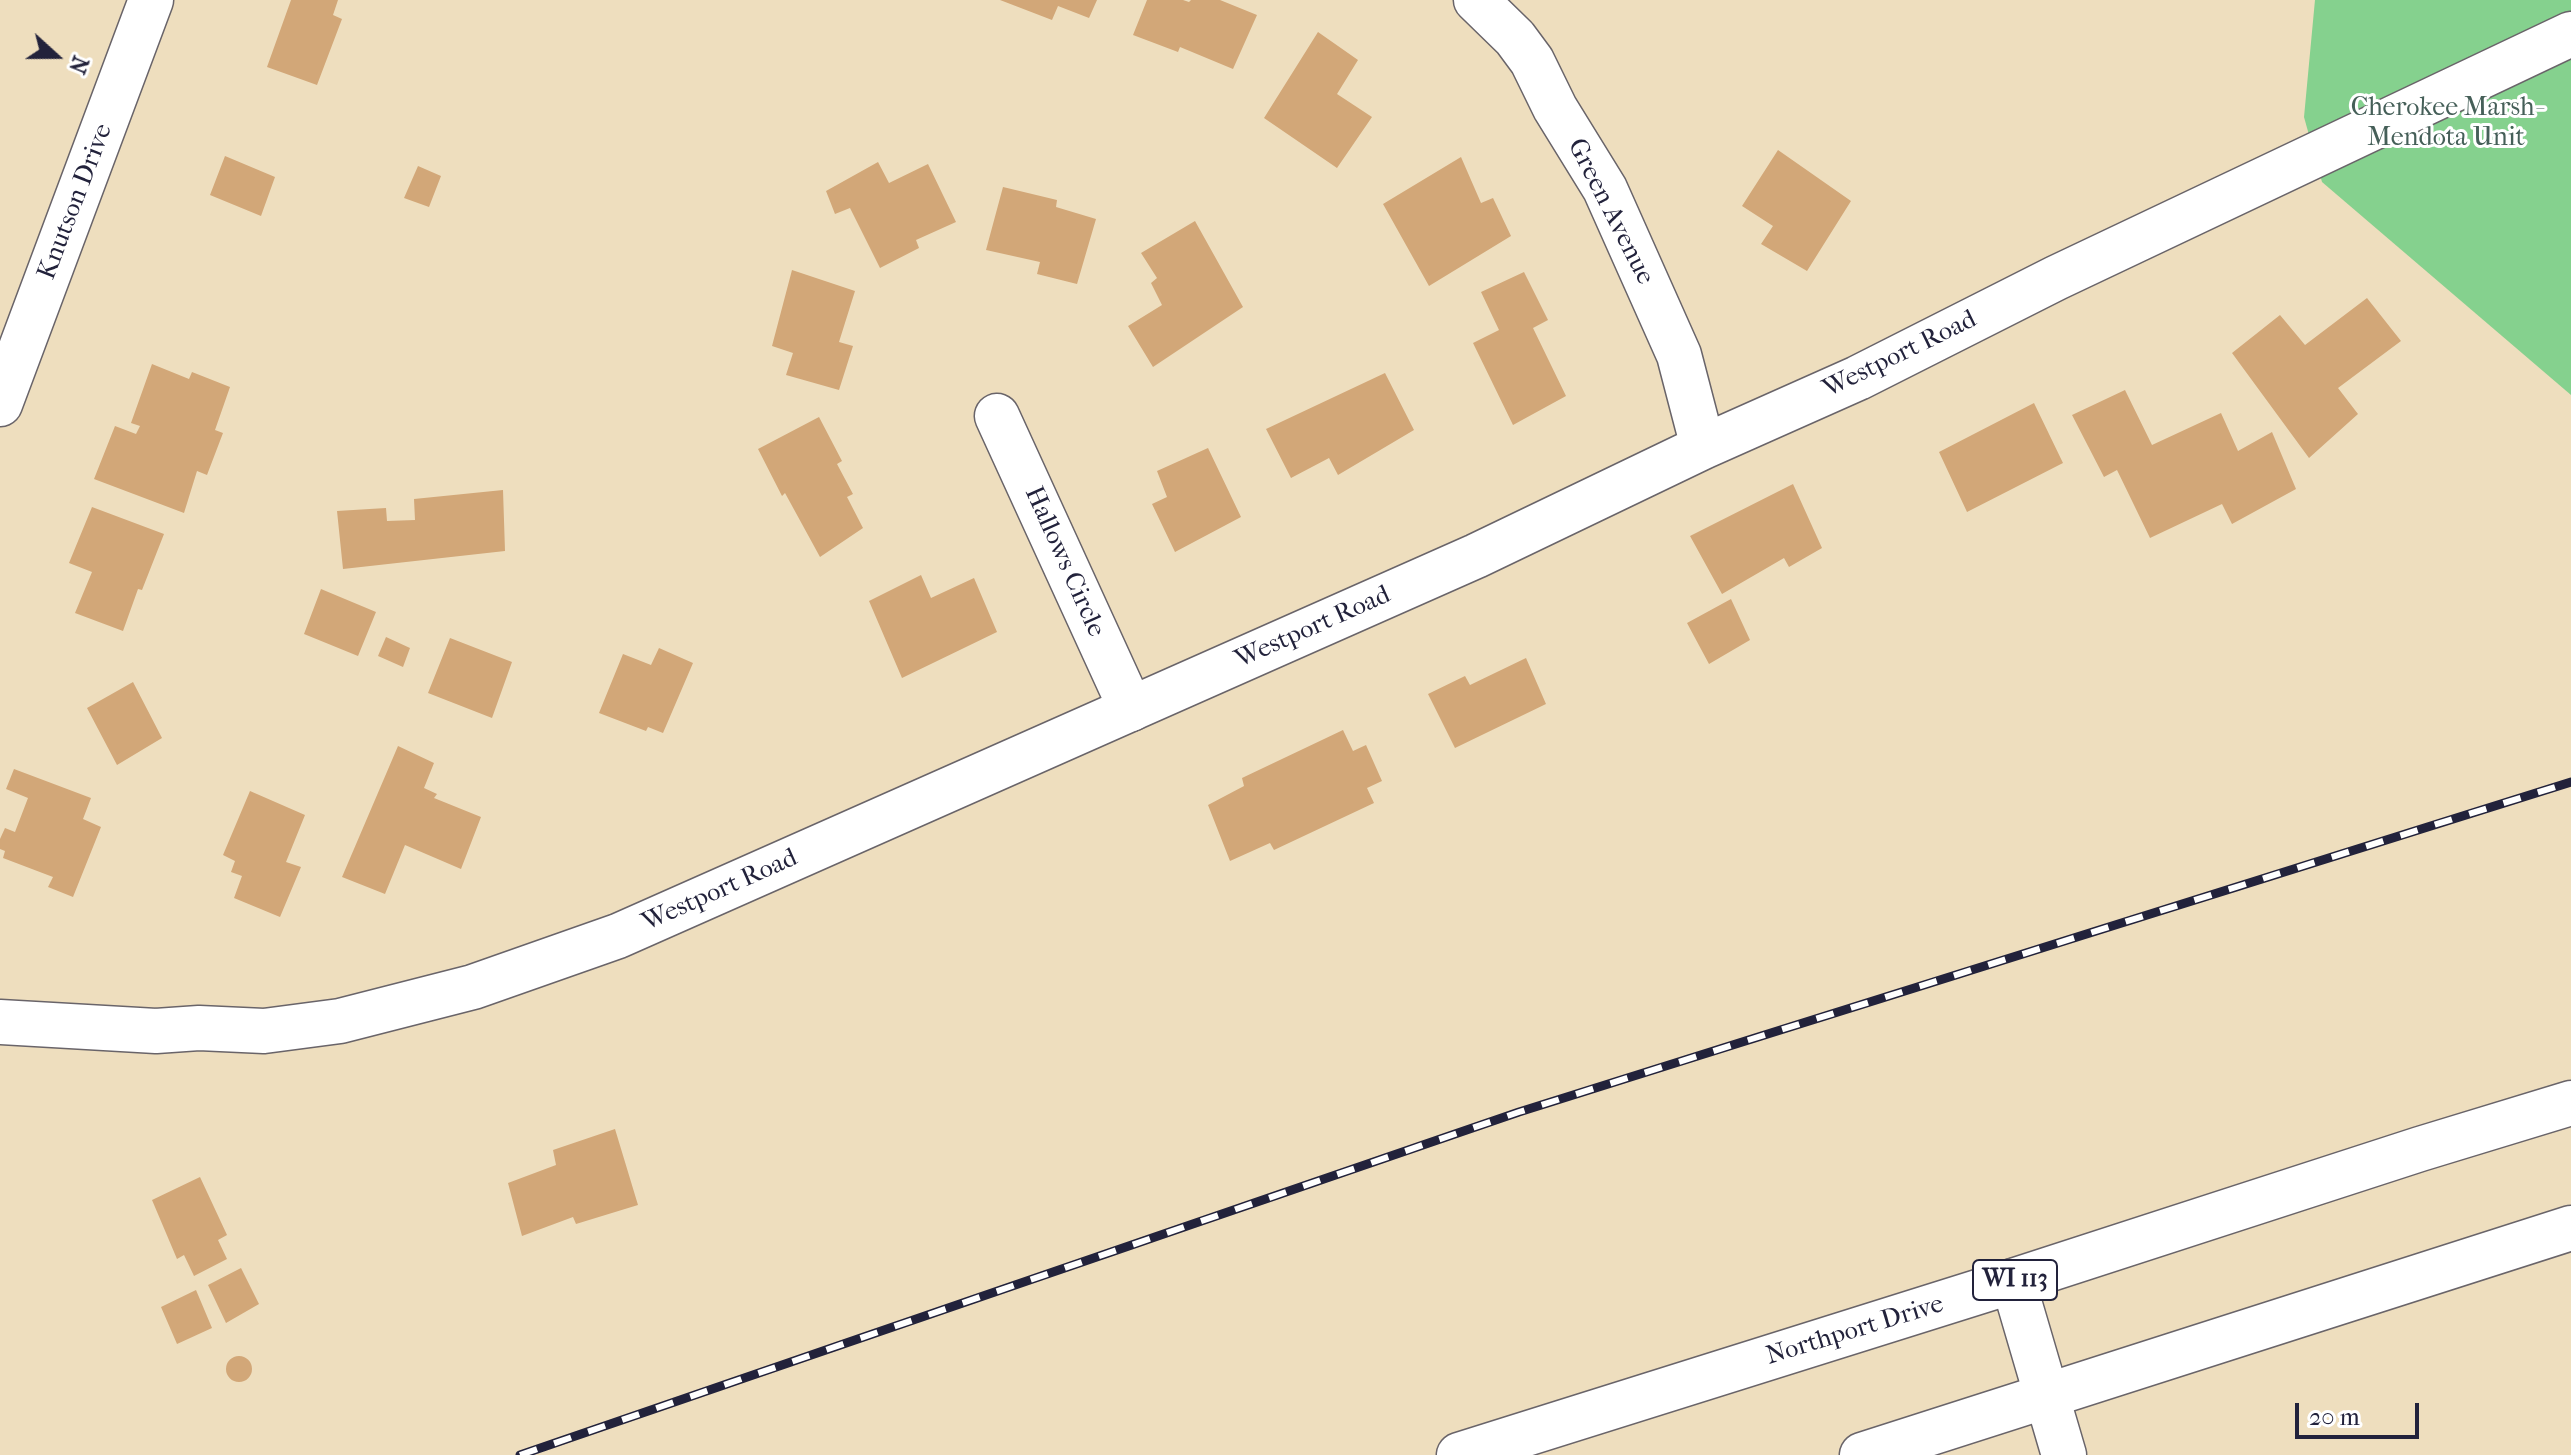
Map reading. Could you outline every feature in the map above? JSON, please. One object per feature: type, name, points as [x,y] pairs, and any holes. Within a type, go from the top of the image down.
[{"type":"street","name":"Knutson Drive","points":[[0,404],[151,0]]},
{"type":"street","name":"Green Avenue","points":[[1476,0],[1515,38],[1532,61],[1555,108],[1605,189],[1679,355],[1703,447]]},
{"type":"street","name":"Westport Road","points":[[0,1022],[156,1031],[199,1028],[264,1031],[340,1021],[473,987],[618,936],[1476,556],[1703,447],[1858,378],[2056,278],[2571,34]]},
{"type":"street","name":"Hallows Circle","points":[[997,416],[1131,709]]},
{"type":"street","name":"Northport Drive","points":[[1459,1455],[2571,1103]]},
{"type":"street","points":[[1862,1455],[2571,1228]]},
{"type":"street","points":[[2013,1281],[2064,1455]]},
{"type":"green space","name":"Cherokee Marsh- Mendota Unit","points":[[2315,0],[2571,0],[2571,395],[2322,182],[2304,117]]},
{"type":"building","points":[[291,0],[338,0],[333,15],[342,19],[317,85],[267,67]]},
{"type":"building","points":[[1000,0],[1097,0],[1089,18],[1058,6],[1052,20]]},
{"type":"building","points":[[1147,0],[1220,0],[1257,15],[1233,69],[1180,47],[1178,52],[1133,35]]},
{"type":"building","points":[[1318,32],[1358,60],[1337,94],[1372,117],[1337,168],[1264,118]]},
{"type":"building","points":[[1778,150],[1851,201],[1807,271],[1761,244],[1773,226],[1742,206]]},
{"type":"building","points":[[225,156],[275,177],[261,216],[210,195]]},
{"type":"building","points":[[1461,157],[1481,203],[1493,198],[1511,236],[1429,286],[1383,204]]},
{"type":"building","points":[[878,162],[889,183],[928,164],[956,222],[916,240],[919,248],[880,268],[850,208],[835,214],[826,191]]},
{"type":"building","points":[[418,166],[441,176],[429,207],[404,198]]},
{"type":"building","points":[[1003,187],[1057,200],[1056,207],[1096,219],[1077,284],[1037,274],[1040,262],[986,250]]},
{"type":"building","points":[[1195,221],[1243,307],[1153,367],[1128,326],[1162,305],[1151,283],[1157,278],[1141,253]]},
{"type":"building","points":[[792,270],[855,291],[839,342],[853,346],[839,390],[786,375],[793,353],[772,346]]},
{"type":"building","points":[[1524,272],[1548,320],[1533,328],[1566,396],[1513,425],[1473,343],[1499,330],[1481,292]]},
{"type":"building","points":[[2367,298],[2401,341],[2338,388],[2358,414],[2309,458],[2232,353],[2280,315],[2305,345]]},
{"type":"building","points":[[152,364],[189,379],[192,372],[230,387],[215,430],[223,433],[207,475],[197,471],[184,513],[94,479],[115,426],[136,434],[140,426],[131,423]]},
{"type":"building","points":[[1385,373],[1414,430],[1338,475],[1329,458],[1291,478],[1266,429]]},
{"type":"building","points":[[2125,390],[2152,445],[2221,413],[2238,451],[2272,432],[2296,489],[2232,524],[2222,504],[2150,538],[2117,470],[2104,477],[2072,415]]},
{"type":"building","points":[[2034,403],[2063,463],[1967,512],[1939,452]]},
{"type":"building","points":[[819,417],[842,461],[837,464],[853,494],[847,497],[863,528],[820,557],[785,493],[782,496],[758,449]]},
{"type":"building","points":[[1208,448],[1241,517],[1175,552],[1152,504],[1167,497],[1157,471]]},
{"type":"building","points":[[1793,484],[1822,548],[1789,567],[1784,558],[1722,594],[1690,536]]},
{"type":"building","points":[[503,490],[505,551],[343,569],[337,511],[386,508],[387,521],[415,520],[414,499]]},
{"type":"building","points":[[92,507],[164,534],[142,590],[138,589],[123,631],[75,613],[92,572],[69,563]]},
{"type":"building","points":[[921,575],[931,598],[974,578],[997,632],[902,678],[869,601]]},
{"type":"building","points":[[321,589],[376,612],[358,656],[304,634]]},
{"type":"building","points":[[1731,599],[1750,640],[1709,664],[1687,623]]},
{"type":"building","points":[[386,637],[410,648],[403,667],[378,656]]},
{"type":"building","points":[[450,638],[512,662],[492,718],[428,693]]},
{"type":"building","points":[[659,648],[693,663],[663,733],[648,727],[646,731],[599,713],[623,654],[651,665]]},
{"type":"building","points":[[1526,658],[1546,704],[1455,748],[1428,694],[1465,676],[1470,685]]},
{"type":"building","points":[[133,682],[162,738],[117,765],[87,708]]},
{"type":"building","points":[[1343,730],[1353,751],[1366,745],[1382,781],[1367,788],[1374,803],[1274,850],[1270,843],[1230,861],[1208,805],[1244,786],[1242,778]]},
{"type":"building","points":[[398,746],[434,763],[424,788],[437,794],[434,798],[481,817],[461,869],[405,845],[385,894],[342,877]]},
{"type":"building","points":[[14,769],[91,798],[83,819],[101,827],[73,897],[48,887],[53,877],[3,858],[5,851],[0,849],[0,839],[5,828],[15,832],[28,798],[6,789]]},
{"type":"building","points":[[250,791],[305,815],[286,862],[301,867],[280,917],[234,898],[242,876],[231,872],[235,861],[223,855]]},
{"type":"building","points":[[615,1129],[638,1205],[576,1224],[573,1217],[522,1236],[508,1183],[556,1165],[553,1150]]},
{"type":"building","points":[[200,1177],[227,1235],[218,1240],[227,1259],[194,1276],[184,1255],[177,1259],[152,1200]]},
{"type":"building","points":[[241,1268],[259,1304],[226,1323],[208,1285]]},
{"type":"building","points":[[196,1290],[212,1328],[177,1344],[161,1307]]},
{"type":"building","points":[[239,1356],[248,1360],[252,1369],[248,1378],[239,1382],[230,1378],[226,1369],[230,1360]]},
{"type":"railway","points":[[520,1455],[1519,1112],[2571,782]]}]
